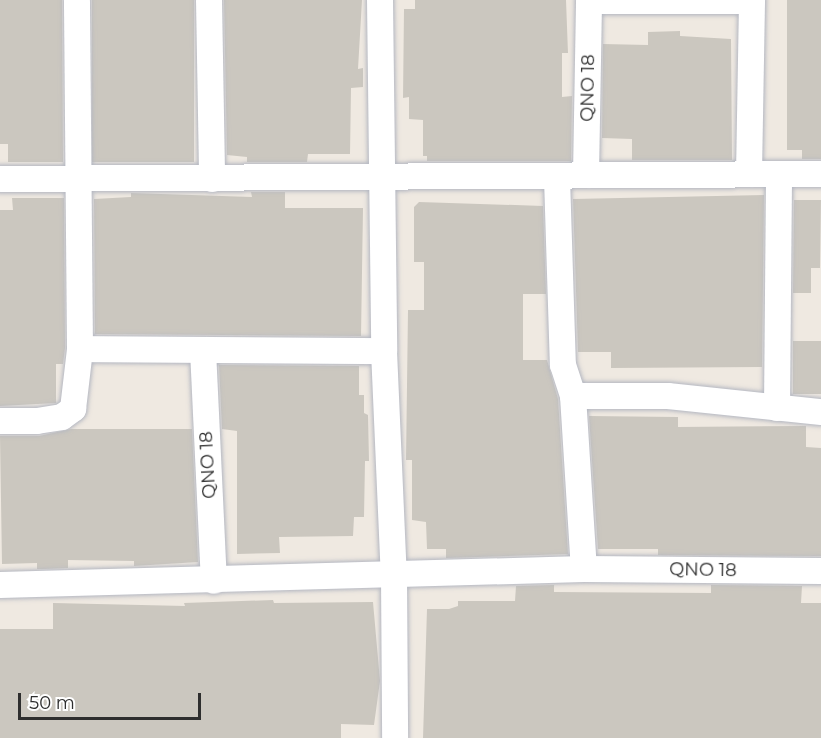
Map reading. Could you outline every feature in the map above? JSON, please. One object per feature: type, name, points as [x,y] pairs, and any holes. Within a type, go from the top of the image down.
[{"type":"street","points":[[0,421],[37,421],[62,417],[73,409],[80,349],[77,0]]},
{"type":"street","points":[[209,0],[212,179]]},
{"type":"street","points":[[380,0],[384,351],[394,576],[395,738]]},
{"type":"street","name":"QNO 18","points":[[586,176],[589,1],[752,1],[749,174]]},
{"type":"street","points":[[777,408],[779,174]]},
{"type":"street","points":[[0,179],[79,181],[821,174]]},
{"type":"street","points":[[556,178],[563,365],[573,396],[584,569]]},
{"type":"street","points":[[80,349],[384,351]]},
{"type":"street","name":"QNO 18","points":[[203,350],[214,581]]},
{"type":"street","points":[[573,396],[668,396],[821,412]]},
{"type":"street","name":"QNO 18","points":[[0,585],[214,581],[584,569],[821,572]]},
{"type":"building","points":[[0,0],[62,0],[63,162],[8,162],[8,144],[0,144]]},
{"type":"building","points":[[92,0],[194,0],[194,162],[92,162]]},
{"type":"building","points":[[224,0],[362,0],[358,69],[363,68],[363,87],[351,88],[350,154],[308,154],[307,162],[247,162],[247,157],[227,155]]},
{"type":"building","points":[[415,0],[566,0],[568,53],[562,53],[562,97],[572,96],[571,161],[427,161],[427,156],[423,156],[423,120],[409,119],[409,97],[403,98],[404,9],[415,9]]},
{"type":"building","points":[[787,0],[821,0],[821,159],[802,159],[802,150],[787,150]]},
{"type":"building","points":[[680,31],[680,36],[731,39],[732,160],[632,160],[632,139],[602,138],[603,44],[648,45],[648,32]]},
{"type":"building","points":[[251,192],[285,192],[285,208],[363,208],[361,336],[95,334],[94,199],[131,197],[131,193],[252,197]]},
{"type":"building","points":[[764,195],[762,367],[611,368],[611,352],[578,352],[573,199]]},
{"type":"building","points":[[12,198],[64,198],[65,348],[63,364],[56,364],[56,403],[0,406],[0,210],[13,210]]},
{"type":"building","points":[[794,200],[821,200],[820,268],[811,268],[811,293],[793,293]]},
{"type":"building","points":[[419,202],[543,206],[546,294],[523,294],[523,360],[547,360],[558,399],[568,554],[446,558],[446,549],[427,549],[426,522],[412,520],[412,460],[406,460],[408,310],[424,310],[424,262],[414,262],[414,207]]},
{"type":"building","points":[[793,341],[821,341],[821,394],[793,394]]},
{"type":"building","points":[[219,365],[359,366],[359,395],[364,395],[364,413],[368,415],[369,461],[365,461],[364,517],[354,517],[353,536],[279,537],[280,553],[237,554],[237,431],[222,429]]},
{"type":"building","points":[[589,416],[678,417],[678,427],[806,426],[806,447],[821,448],[821,556],[658,555],[658,549],[598,549]]},
{"type":"building","points":[[71,429],[192,429],[198,562],[134,566],[134,561],[68,560],[68,568],[44,569],[37,569],[37,563],[2,564],[0,436],[39,436]]},
{"type":"building","points":[[554,585],[554,592],[711,593],[711,585],[802,586],[801,603],[821,603],[821,738],[423,738],[427,609],[449,609],[458,606],[458,601],[515,601],[516,586]]},
{"type":"building","points":[[273,600],[274,603],[373,602],[380,681],[374,725],[341,724],[341,738],[0,738],[0,629],[53,629],[53,603],[185,606],[184,603]]}]
